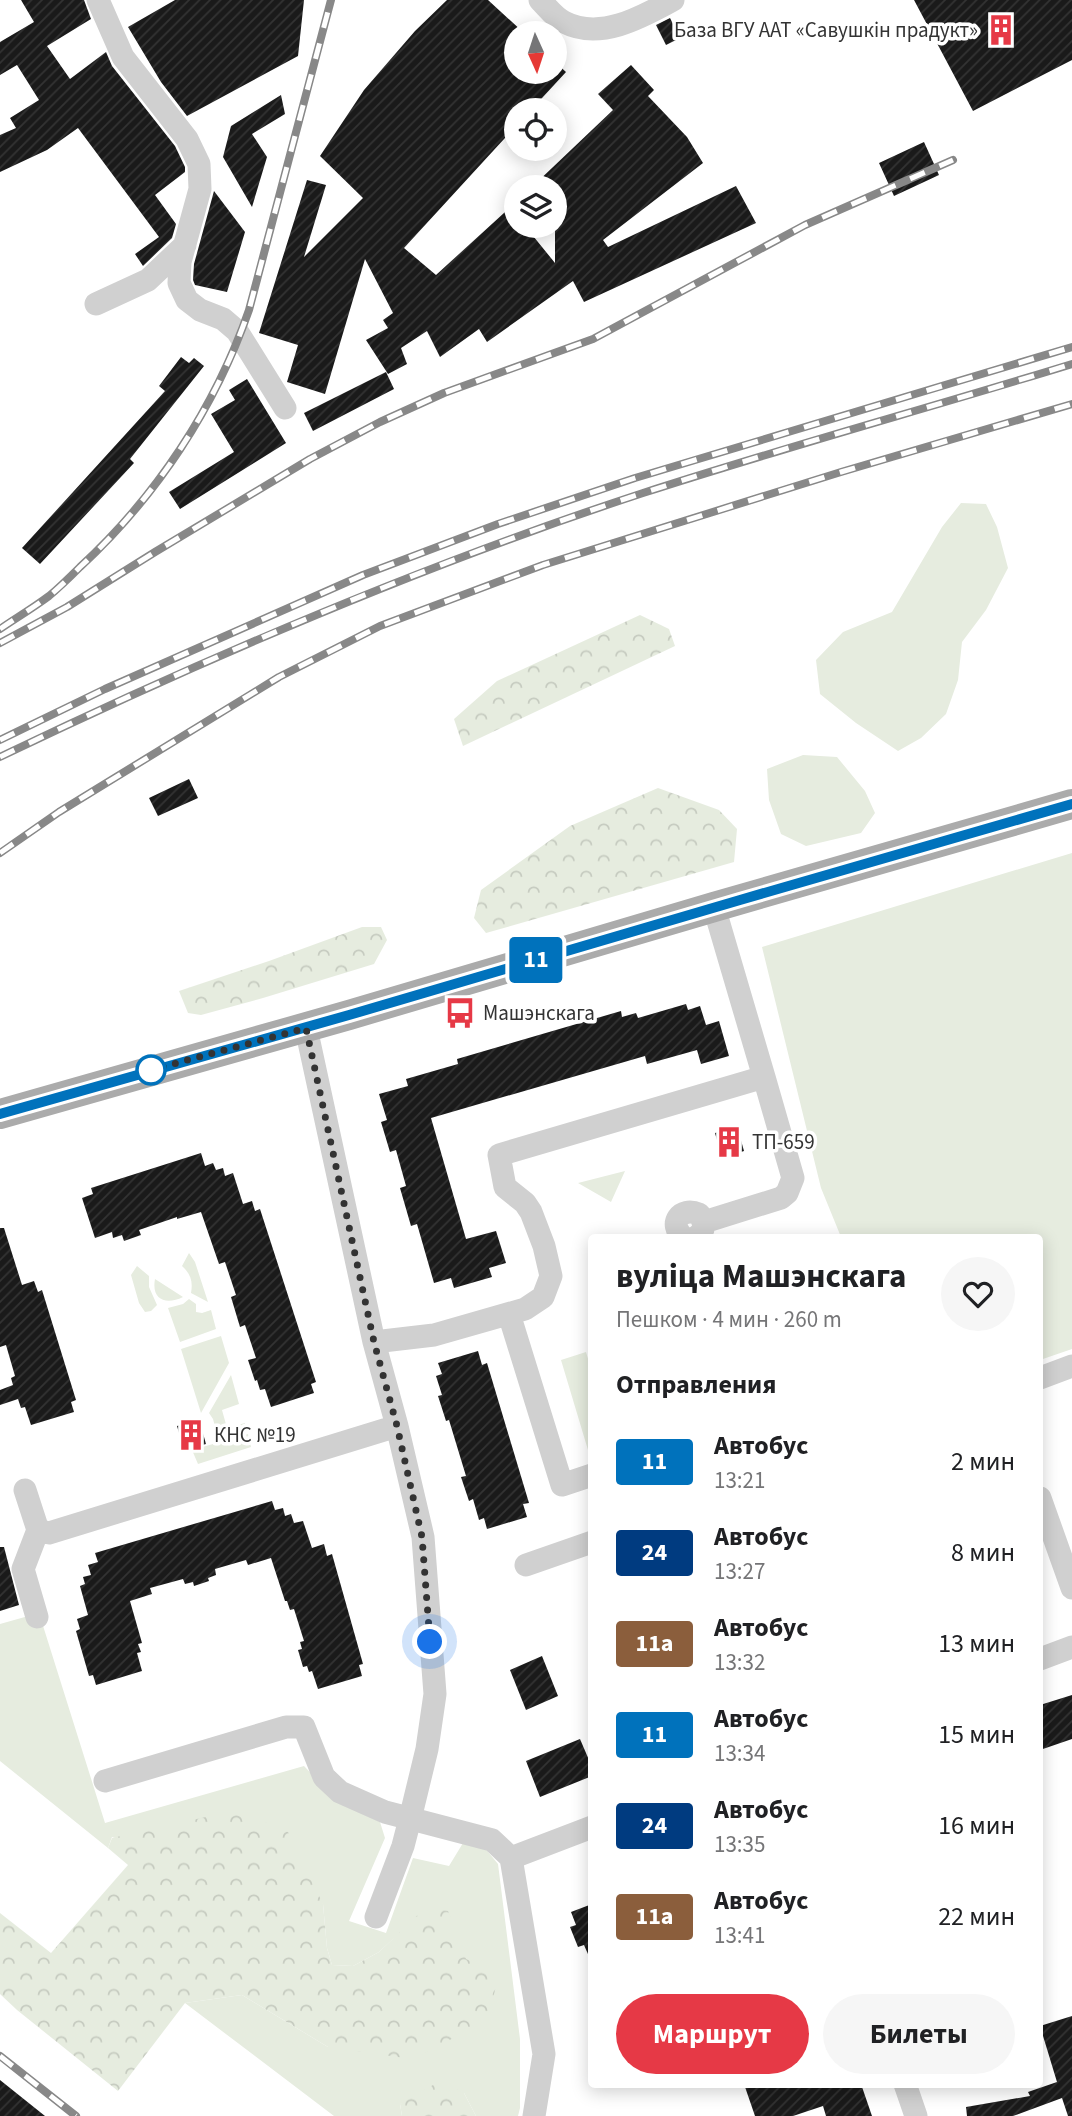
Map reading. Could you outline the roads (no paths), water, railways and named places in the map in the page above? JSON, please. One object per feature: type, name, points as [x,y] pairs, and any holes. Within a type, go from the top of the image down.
[{"type":"main road","points":[[0,1114],[306,1028],[1072,804]]},
{"type":"street","points":[[98,0],[123,57],[195,152],[200,164],[200,189],[178,274],[179,283],[187,300],[200,310],[223,319],[237,331],[285,408]]},
{"type":"street","points":[[540,0],[553,15],[566,23],[592,29],[622,24],[673,0]]},
{"type":"street","points":[[96,304],[148,280],[185,245]]},
{"type":"street","points":[[680,1234],[676,1225],[681,1214],[699,1214],[700,1230],[781,1198],[787,1194],[793,1178],[714,907]]},
{"type":"street","points":[[306,1028],[374,1342],[397,1426],[422,1537],[435,1694],[427,1749],[403,1846],[376,1917]]},
{"type":"street","points":[[374,1342],[434,1335],[526,1309],[543,1297],[551,1276],[544,1245],[525,1203],[505,1187],[499,1155],[765,1077]]},
{"type":"street","points":[[509,1314],[562,1485],[588,1476]]},
{"type":"street","points":[[1043,1377],[1072,1366]]},
{"type":"street","points":[[38,1530],[49,1532],[397,1426]]},
{"type":"street","points":[[25,1490],[38,1530],[23,1569],[37,1617]]},
{"type":"street","points":[[1043,1506],[1072,1588]]},
{"type":"street","points":[[526,1565],[588,1543]]},
{"type":"street","points":[[1043,1658],[1072,1647]]},
{"type":"street","points":[[105,1781],[286,1727],[304,1727],[324,1777],[340,1792],[385,1812],[492,1840],[512,1858],[544,2054],[534,2116]]},
{"type":"street","points":[[512,1858],[588,1829]]},
{"type":"street","points":[[906,2088],[916,2116]]},
{"type":"railway","points":[[0,629],[57,589],[134,511],[180,449],[219,382],[249,310],[331,0]]},
{"type":"railway","points":[[0,643],[67,607],[310,459],[380,422],[444,393],[593,339],[805,225],[953,160]]},
{"type":"railway","points":[[0,740],[105,689],[363,575],[498,524],[635,478],[1072,347]]},
{"type":"railway","points":[[0,757],[317,614],[479,551],[696,476],[1072,364]]},
{"type":"railway","points":[[0,853],[59,812],[279,677],[380,626],[543,565],[841,472],[1072,404]]},
{"type":"railway","points":[[0,2056],[76,2116]]},
{"type":"place","name":"База ВГУ ААТ «Савушкін прадукт»","points":[[1001,30]]},
{"type":"place","name":"Машэнскага","points":[[460,1013]]},
{"type":"place","name":"ТП-659","points":[[729,1142]]},
{"type":"place","name":"КНС №19","points":[[191,1435]]}]
